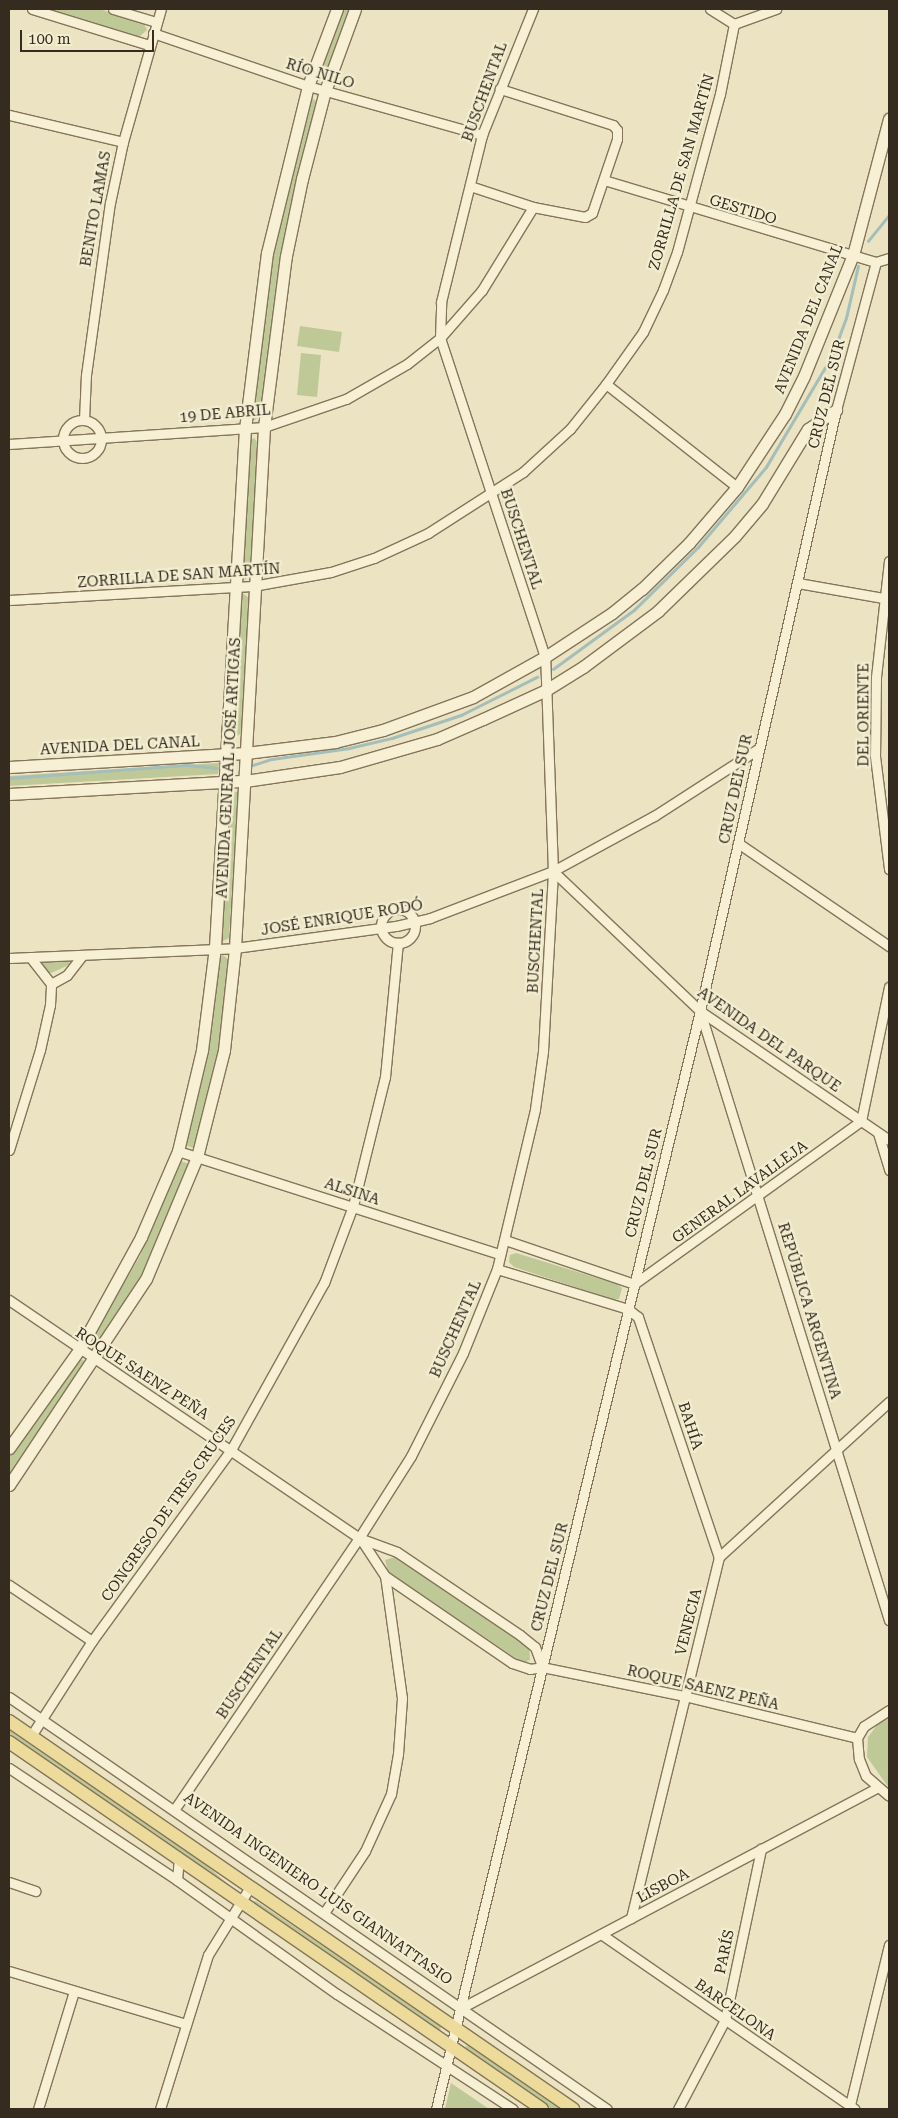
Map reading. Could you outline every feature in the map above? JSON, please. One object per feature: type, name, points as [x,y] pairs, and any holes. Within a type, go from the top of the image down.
[{"type":"main road","points":[[9,1721],[573,2109]]},
{"type":"main road","points":[[9,1742],[542,2109]]},
{"type":"street","points":[[32,9],[149,44]]},
{"type":"street","points":[[113,9],[156,22]]},
{"type":"street","name":"BENITO LAMAS","points":[[84,420],[86,375],[97,282],[122,142],[149,44],[161,9]]},
{"type":"street","name":"AVENIDA GENERAL JOSÉ ARTIGAS","points":[[9,1448],[79,1350],[127,1265],[178,1151],[202,1050],[215,947],[245,429],[267,253],[308,86],[337,9]]},
{"type":"street","name":"AVENIDA GENERAL JOSÉ ARTIGAS","points":[[9,1485],[146,1279],[197,1156],[224,1050],[235,948],[264,427],[286,256],[325,91],[355,9]]},
{"type":"street","name":"BUSCHENTAL","points":[[174,1810],[360,1538],[411,1456],[463,1353],[497,1269],[498,1254],[505,1240],[535,1109],[544,1052],[553,871],[545,657],[440,338],[441,302],[482,135],[533,9]]},
{"type":"street","points":[[710,9],[734,24],[776,9]]},
{"type":"street","name":"ZORRILLA DE SAN MARTÍN","points":[[9,600],[235,588],[331,572],[374,558],[428,533],[523,472],[570,430],[606,384],[651,315],[677,252],[690,208],[720,94],[734,24]]},
{"type":"street","name":"RÍO NILO","points":[[153,33],[308,86],[482,135]]},
{"type":"street","points":[[470,186],[533,207],[585,217],[592,213],[617,139],[617,130],[613,125],[500,89]]},
{"type":"street","points":[[9,114],[122,142]]},
{"type":"street","name":"AVENIDA DEL CANAL","points":[[9,767],[246,753],[336,742],[383,730],[473,697],[545,657],[642,589],[689,543],[737,487],[797,392],[853,255],[889,119]]},
{"type":"street","name":"GESTIDO","points":[[604,180],[690,208],[876,262]]},
{"type":"street","name":"19 DE ABRIL","points":[[9,444],[245,429],[264,427],[315,412],[374,385],[440,338],[482,290],[533,207]]},
{"type":"street","points":[[876,262],[889,258]]},
{"type":"street","name":"CRUZ DEL SUR","points":[[436,2109],[700,1011],[836,410],[876,262]]},
{"type":"street","points":[[606,384],[737,487]]},
{"type":"street","points":[[9,794],[244,781],[340,767],[437,739],[546,690],[619,642],[707,566],[762,504],[808,429],[836,410]]},
{"type":"street","points":[[84,420],[96,425],[101,437],[94,453],[83,458],[72,455],[63,440],[69,425],[84,420]]},
{"type":"street","name":"DEL ORIENTE","points":[[889,561],[876,677],[875,756],[889,869]]},
{"type":"street","points":[[798,583],[886,599]]},
{"type":"street","name":"JOSÉ ENRIQUE RODÓ","points":[[9,958],[82,956],[215,947],[235,948],[414,922],[553,871],[654,816],[758,749]]},
{"type":"street","points":[[738,843],[889,946]]},
{"type":"street","name":"AVENIDA DEL PARQUE","points":[[553,871],[700,1011],[889,1140]]},
{"type":"street","points":[[395,910],[407,912],[414,922],[409,939],[398,943],[387,939],[381,928],[384,916],[395,910]]},
{"type":"street","name":"CONGRESO DE TRES CRUCES","points":[[31,1736],[92,1641],[232,1448],[324,1283],[353,1206],[386,1077],[398,943]]},
{"type":"street","points":[[51,984],[67,975],[82,956]]},
{"type":"street","points":[[9,1150],[40,1050],[50,1006],[51,984],[30,957]]},
{"type":"street","points":[[861,1121],[889,987]]},
{"type":"street","name":"REPÚBLICA ARGENTINA","points":[[700,1011],[838,1448],[889,1620]]},
{"type":"street","name":"GENERAL LAVALLEJA","points":[[634,1284],[760,1197],[861,1121]]},
{"type":"street","points":[[878,1133],[889,1170]]},
{"type":"street","name":"ALSINA","points":[[178,1151],[498,1254]]},
{"type":"street","points":[[505,1240],[634,1284]]},
{"type":"street","points":[[497,1269],[628,1309]]},
{"type":"street","name":"ROQUE SAENZ PEÑA","points":[[9,1300],[79,1350],[232,1448],[360,1538],[397,1552],[520,1635],[535,1647],[542,1667]]},
{"type":"street","name":"BAHÍA","points":[[628,1309],[638,1316],[642,1325],[719,1557]]},
{"type":"street","points":[[719,1557],[889,1402]]},
{"type":"street","name":"ROQUE SAENZ PEÑA","points":[[360,1538],[385,1576],[512,1663],[530,1669],[542,1667],[684,1696],[857,1738]]},
{"type":"street","name":"VENECIA","points":[[631,1918],[719,1557]]},
{"type":"street","points":[[324,1913],[365,1851],[391,1794],[398,1754],[402,1698],[385,1576]]},
{"type":"street","points":[[9,1586],[92,1641]]},
{"type":"street","name":"AVENIDA INGENIERO LUIS GIANNATTASIO","points":[[9,1697],[41,1721],[174,1810],[607,2109]]},
{"type":"street","points":[[889,1710],[864,1726],[857,1738],[859,1759],[866,1776],[877,1788],[889,1796]]},
{"type":"street","points":[[9,1768],[176,1880],[446,2068],[512,2109]]},
{"type":"street","name":"LISBOA","points":[[461,2008],[877,1788]]},
{"type":"street","name":"PARÍS","points":[[678,2109],[725,2020],[761,1849]]},
{"type":"street","points":[[176,1880],[179,1859]]},
{"type":"street","points":[[9,1882],[35,1891]]},
{"type":"street","points":[[160,2109],[208,1955],[228,1917],[250,1887]]},
{"type":"street","name":"BARCELONA","points":[[601,1934],[851,2108]]},
{"type":"street","points":[[851,2108],[889,1946]]},
{"type":"street","points":[[9,1971],[186,2024]]},
{"type":"street","points":[[38,2109],[74,1991]]},
{"type":"green space","points":[[46,9],[99,9],[143,22],[147,30],[138,38]]},
{"type":"green space","points":[[340,9],[350,9],[325,79],[318,81],[316,79]]},
{"type":"green space","points":[[311,98],[318,102],[280,255],[260,416],[255,420],[252,419],[272,253]]},
{"type":"green space","points":[[300,326],[342,332],[339,352],[297,346]]},
{"type":"green space","points":[[301,353],[321,355],[317,397],[297,395]]},
{"type":"green space","points":[[254,438],[258,443],[250,574],[245,580],[241,575],[248,442]]},
{"type":"green space","points":[[244,594],[249,598],[242,733],[237,736],[233,732],[240,598]]},
{"type":"green space","points":[[219,763],[218,774],[9,786],[9,776]]},
{"type":"green space","points":[[229,791],[238,792],[229,938],[223,941],[221,940]]},
{"type":"green space","points":[[223,955],[229,960],[218,1053],[196,1149],[185,1145],[219,957]]},
{"type":"green space","points":[[70,959],[69,965],[51,973],[44,971],[39,961]]},
{"type":"green space","points":[[180,1161],[190,1164],[150,1261],[96,1349],[88,1344],[140,1256]]},
{"type":"green space","points":[[516,1253],[617,1284],[622,1288],[619,1299],[614,1300],[514,1267],[509,1262],[510,1255]]},
{"type":"green space","points":[[78,1357],[87,1363],[9,1475],[9,1457]]},
{"type":"green space","points":[[395,1557],[529,1645],[530,1660],[523,1663],[388,1572],[385,1560]]},
{"type":"green space","points":[[889,1718],[889,1788],[867,1757],[868,1737],[878,1724]]},
{"type":"green space","points":[[9,1730],[200,1859],[232,1888],[9,1737]]},
{"type":"green space","points":[[256,1901],[441,2025],[440,2032],[252,1902]]},
{"type":"green space","points":[[469,2044],[564,2109],[550,2109],[466,2051],[464,2048]]},
{"type":"green space","points":[[451,2083],[489,2109],[445,2109]]},
{"type":"waterway","points":[[868,241],[889,215]]},
{"type":"waterway","points":[[553,669],[634,610],[698,547],[766,467],[832,356],[846,318],[858,266]]},
{"type":"waterway","points":[[253,765],[272,759],[349,748],[392,738],[461,715],[537,677]]},
{"type":"waterway","points":[[9,778],[188,765],[217,768]]}]
